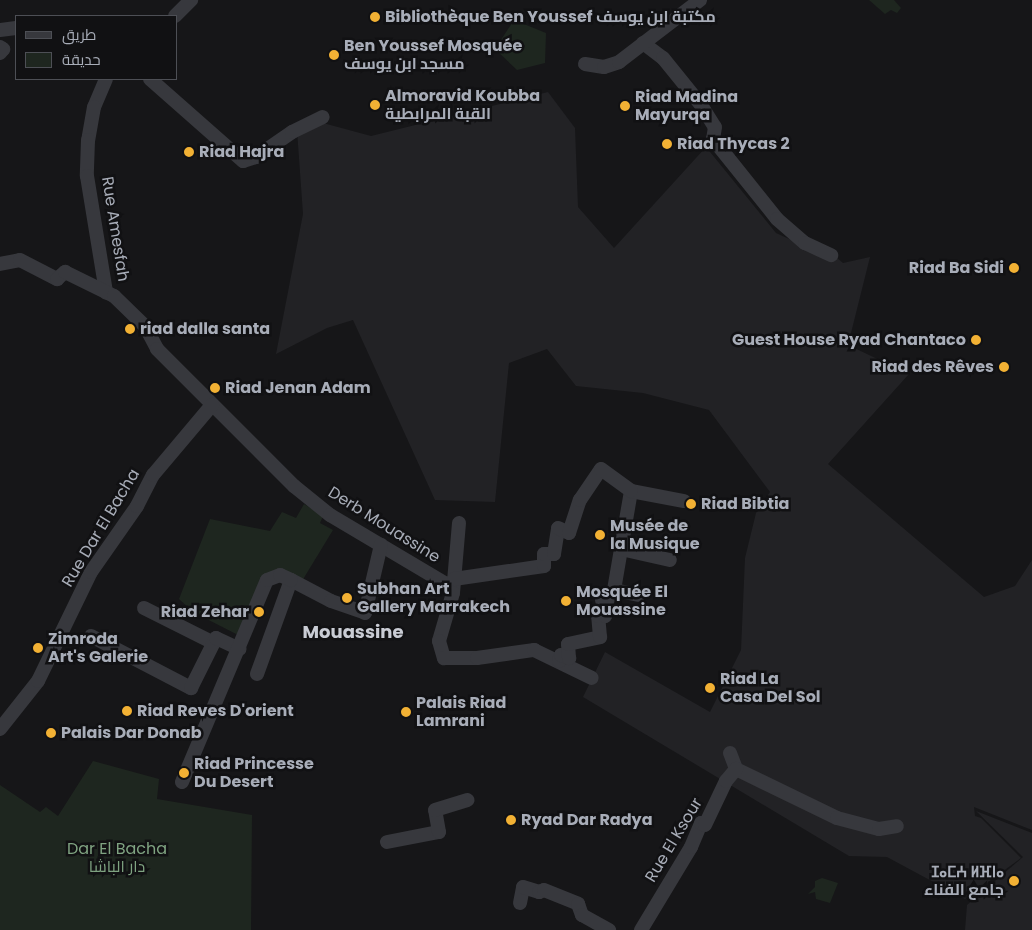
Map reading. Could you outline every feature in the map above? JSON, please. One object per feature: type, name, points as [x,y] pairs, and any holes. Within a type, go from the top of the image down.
[{"type":"street","points":[[176,15],[191,0]]},
{"type":"street","points":[[586,64],[610,66],[643,44],[700,0]]},
{"type":"street","points":[[0,30],[15,28]]},
{"type":"street","points":[[643,44],[662,58],[701,105],[715,126],[713,138],[777,219],[805,243],[831,255]]},
{"type":"street","points":[[0,47],[3,49],[0,53]]},
{"type":"street","name":"Rue Amesfah","points":[[106,80],[94,106],[88,140],[87,176],[106,292],[141,321],[157,349],[212,405]]},
{"type":"street","points":[[151,80],[235,155],[247,161],[323,116]]},
{"type":"street","points":[[0,264],[20,260],[57,279],[65,272],[106,292]]},
{"type":"street","name":"Derb Mouassine","points":[[212,405],[294,486],[330,515],[381,546],[453,584]]},
{"type":"street","name":"Rue Dar El Bacha","points":[[0,729],[38,681],[91,572],[137,506],[153,475],[212,405]]},
{"type":"street","points":[[453,584],[544,566],[544,554],[554,554],[558,528],[569,533],[580,500],[601,469],[631,491],[684,501]]},
{"type":"street","points":[[558,662],[561,655],[569,658],[568,644],[600,637],[598,616],[605,616],[602,598],[609,598],[614,590],[631,491]]},
{"type":"street","points":[[459,523],[453,584],[439,642],[444,658],[476,658],[534,650],[592,678]]},
{"type":"street","points":[[182,782],[240,649],[266,580],[280,575],[365,613],[381,546]]},
{"type":"street","points":[[620,548],[670,560]]},
{"type":"street","points":[[257,674],[291,580]]},
{"type":"street","points":[[614,590],[639,595]]},
{"type":"street","points":[[144,608],[214,643]]},
{"type":"street","points":[[91,636],[191,688],[214,643],[219,638],[240,649]]},
{"type":"street","points":[[730,752],[736,769],[837,818],[879,829],[897,826]]},
{"type":"street","name":"Rue El Ksour","points":[[641,930],[691,848],[701,823],[705,825],[726,781],[736,769]]},
{"type":"street","points":[[387,842],[439,832],[436,810],[467,800]]},
{"type":"street","points":[[520,903],[523,887],[539,892],[544,890],[578,904],[582,915],[609,930]]},
{"type":"shaded area","points":[[548,92],[575,128],[578,207],[614,248],[706,147],[776,233],[829,257],[836,257],[843,263],[870,257],[848,345],[909,374],[828,464],[984,597],[1015,586],[1032,560],[1032,830],[974,807],[975,816],[981,818],[1021,858],[965,899],[887,857],[849,856],[583,697],[605,652],[710,712],[741,650],[745,558],[756,513],[770,492],[709,410],[643,393],[576,386],[547,349],[509,363],[495,502],[435,500],[353,320],[327,328],[276,354],[303,214],[297,130],[323,123],[371,136]]},
{"type":"shaded area","name":"ⵊⴰⵎⵄ ⵍⴼⵏⴰ جامع الفناء","points":[[976,811],[1032,833],[1032,930],[965,930],[967,905],[1023,857]]},
{"type":"green space","points":[[869,0],[894,0],[901,8],[897,13],[891,10],[885,14]]},
{"type":"green space","points":[[514,20],[546,33],[545,63],[517,70],[495,49]]},
{"type":"green space","points":[[304,504],[323,516],[320,523],[333,530],[302,581],[278,573],[240,636],[193,612],[179,599],[210,519],[270,531],[282,512],[296,518]]},
{"type":"green space","name":"Dar El Bacha دار الباشا","points":[[93,761],[159,779],[157,799],[252,815],[251,930],[0,930],[0,785],[40,812],[46,807],[58,816]]},
{"type":"green space","points":[[822,878],[838,883],[830,903],[816,899],[815,892],[808,894],[815,887],[815,881]]},
{"type":"place","name":"Bibliothèque Ben Youssef مكتبة ابن يوسف","points":[[375,17]]},
{"type":"place","name":"Ben Youssef Mosquée مسجد ابن يوسف","points":[[334,55]]},
{"type":"place","name":"Almoravid Koubba القبة المرابطية","points":[[375,105]]},
{"type":"place","name":"Riad Madina Mayurqa","points":[[625,106]]},
{"type":"place","name":"Riad Thycas 2","points":[[667,144]]},
{"type":"place","name":"Riad Hajra","points":[[189,152]]},
{"type":"place","name":"Riad Ba Sidi","points":[[1014,268]]},
{"type":"place","name":"riad dalla santa","points":[[130,329]]},
{"type":"place","name":"Guest House Ryad Chantaco","points":[[976,340]]},
{"type":"place","name":"Riad des Rêves","points":[[1004,367]]},
{"type":"place","name":"Riad Jenan Adam","points":[[215,388]]},
{"type":"place","name":"Riad Bibtia","points":[[691,504]]},
{"type":"place","name":"Musée de la Musique","points":[[600,535]]},
{"type":"place","name":"Subhan Art Gallery Marrakech","points":[[347,598]]},
{"type":"place","name":"Mosquée El Mouassine","points":[[566,601]]},
{"type":"place","name":"Riad Zehar","points":[[259,612]]},
{"type":"place","name":"Zimroda Art's Galerie","points":[[38,648]]},
{"type":"place","name":"Riad La Casa Del Sol","points":[[710,688]]},
{"type":"place","name":"Riad Reves D'orient","points":[[127,711]]},
{"type":"place","name":"Palais Riad Lamrani","points":[[406,712]]},
{"type":"place","name":"Palais Dar Donab","points":[[51,733]]},
{"type":"place","name":"Riad Princesse Du Desert","points":[[184,773]]},
{"type":"place","name":"Ryad Dar Radya","points":[[511,820]]},
{"type":"place","name":"ⵊⴰⵎⵄ ⵍⴼⵏⴰ جامع الفناء","points":[[1014,881]]},
{"type":"district","name":"Mouassine","points":[[353,632]]}]
